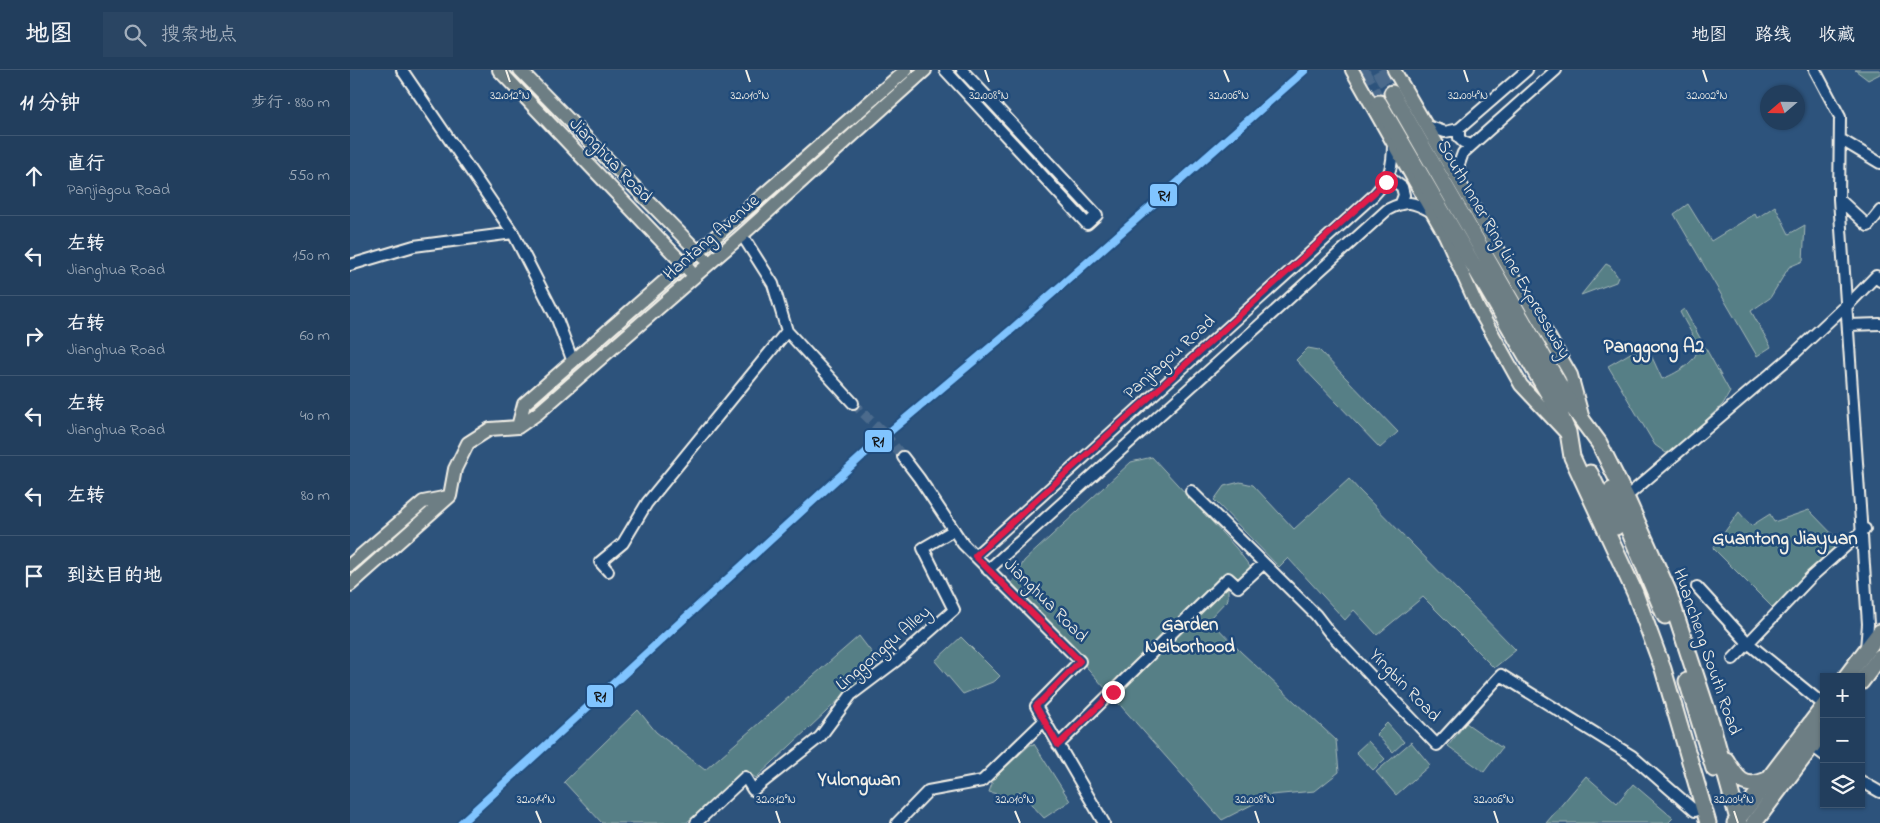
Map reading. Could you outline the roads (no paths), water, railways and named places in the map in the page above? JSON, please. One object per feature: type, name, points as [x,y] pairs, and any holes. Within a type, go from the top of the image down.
[{"type":"highway","name":"South Inner Ring Line Expressway","points":[[1392,93],[1475,223],[1571,405],[1600,443],[1626,497]]},
{"type":"highway","name":"South Inner Ring Line Expressway","points":[[1379,102],[1559,412],[1568,434],[1607,493],[1660,601],[1735,822]]},
{"type":"highway","name":"South Inner Ring Line Expressway","points":[[1584,423],[1607,493],[1673,671],[1718,823]]},
{"type":"highway","name":"South Inner Ring Line Expressway","points":[[1568,434],[1572,457],[1635,593],[1663,669],[1703,805]]},
{"type":"highway","name":"Huancheng South Road","points":[[1626,497],[1668,591],[1717,744],[1735,822]]},
{"type":"highway","points":[[1849,673],[1880,632]]},
{"type":"highway","points":[[1865,677],[1880,657]]},
{"type":"highway","points":[[1735,822],[1820,710]]},
{"type":"highway","points":[[1717,744],[1734,773],[1744,782],[1755,785],[1767,780]]},
{"type":"highway","points":[[1754,823],[1796,766],[1818,750]]},
{"type":"highway","points":[[1766,823],[1796,766]]},
{"type":"highway","points":[[1703,805],[1706,823]]},
{"type":"main road","name":"Jianghua Road","points":[[498,70],[696,276]]},
{"type":"main road","name":"Jianghua Road","points":[[520,70],[709,264]]},
{"type":"main road","name":"Hantang Avenue","points":[[518,427],[524,404],[906,70]]},
{"type":"main road","name":"Hantang Avenue","points":[[518,427],[538,413],[696,276],[925,70]]},
{"type":"main road","points":[[1352,70],[1445,235],[1478,308],[1521,385],[1568,434]]},
{"type":"main road","points":[[1394,70],[1458,180],[1475,223]]},
{"type":"main road","points":[[350,585],[450,496],[455,469],[468,443],[490,429],[518,427]]},
{"type":"main road","points":[[350,565],[423,502],[450,496]]},
{"type":"street","points":[[402,70],[513,233],[557,319],[573,362]]},
{"type":"street","points":[[944,70],[1087,224],[1097,215],[962,70]]},
{"type":"street","points":[[1427,126],[1445,132],[1459,129],[1527,70]]},
{"type":"street","points":[[1458,180],[1459,164],[1463,153],[1556,70]]},
{"type":"street","points":[[1815,70],[1840,117],[1839,199],[1865,529],[1868,624],[1865,652]]},
{"type":"street","points":[[1459,129],[1459,138],[1471,145]]},
{"type":"street","points":[[1840,139],[1880,163]]},
{"type":"street","points":[[1393,142],[1393,162],[1386,182],[1394,181],[1402,187],[1404,195],[1401,203],[1414,202],[1432,212]]},
{"type":"street","name":"Panjiagou Road","points":[[975,556],[1386,182]]},
{"type":"street","points":[[1839,199],[1868,226],[1880,212]]},
{"type":"street","name":"Panjiagou Road","points":[[988,570],[1387,210],[1401,203]]},
{"type":"street","points":[[350,265],[414,246],[513,233]]},
{"type":"street","points":[[742,235],[773,284],[787,331],[853,403]]},
{"type":"street","points":[[1626,497],[1795,352],[1846,305],[1846,301],[1876,276],[1880,281]]},
{"type":"street","points":[[1848,325],[1880,324]]},
{"type":"street","points":[[608,571],[600,562],[623,543],[647,502],[787,331]]},
{"type":"street","name":"Jianghua Road","points":[[903,457],[963,544],[1080,661],[1036,706],[1104,823]]},
{"type":"street","name":"Yingbin Road","points":[[1191,491],[1316,615],[1329,632],[1437,744],[1501,674],[1632,756],[1695,811],[1703,805]]},
{"type":"street","points":[[1733,659],[1811,578],[1865,529]]},
{"type":"street","name":"Linggongqu Alley","points":[[696,823],[745,777],[753,790],[820,737],[851,695],[896,662],[954,610],[923,548],[954,530]]},
{"type":"street","points":[[1058,745],[1228,578],[1238,587],[1263,564]]},
{"type":"street","points":[[1697,587],[1748,643],[1820,702]]},
{"type":"street","points":[[897,823],[928,791],[982,781],[1044,721]]},
{"type":"street","points":[[1865,783],[1880,792]]},
{"type":"tunnel","points":[[1361,70],[1379,103]]},
{"type":"tunnel","points":[[1379,70],[1392,93]]},
{"type":"tunnel","points":[[853,403],[881,430],[903,457]]},
{"type":"district","name":"Panggong A2","points":[[1654,347]]},
{"type":"district","name":"Guantong Jiayuan","points":[[1785,539]]},
{"type":"district","name":"Garden Neiborhood","points":[[1190,636]]},
{"type":"district","name":"Yulongwan","points":[[859,780]]}]
